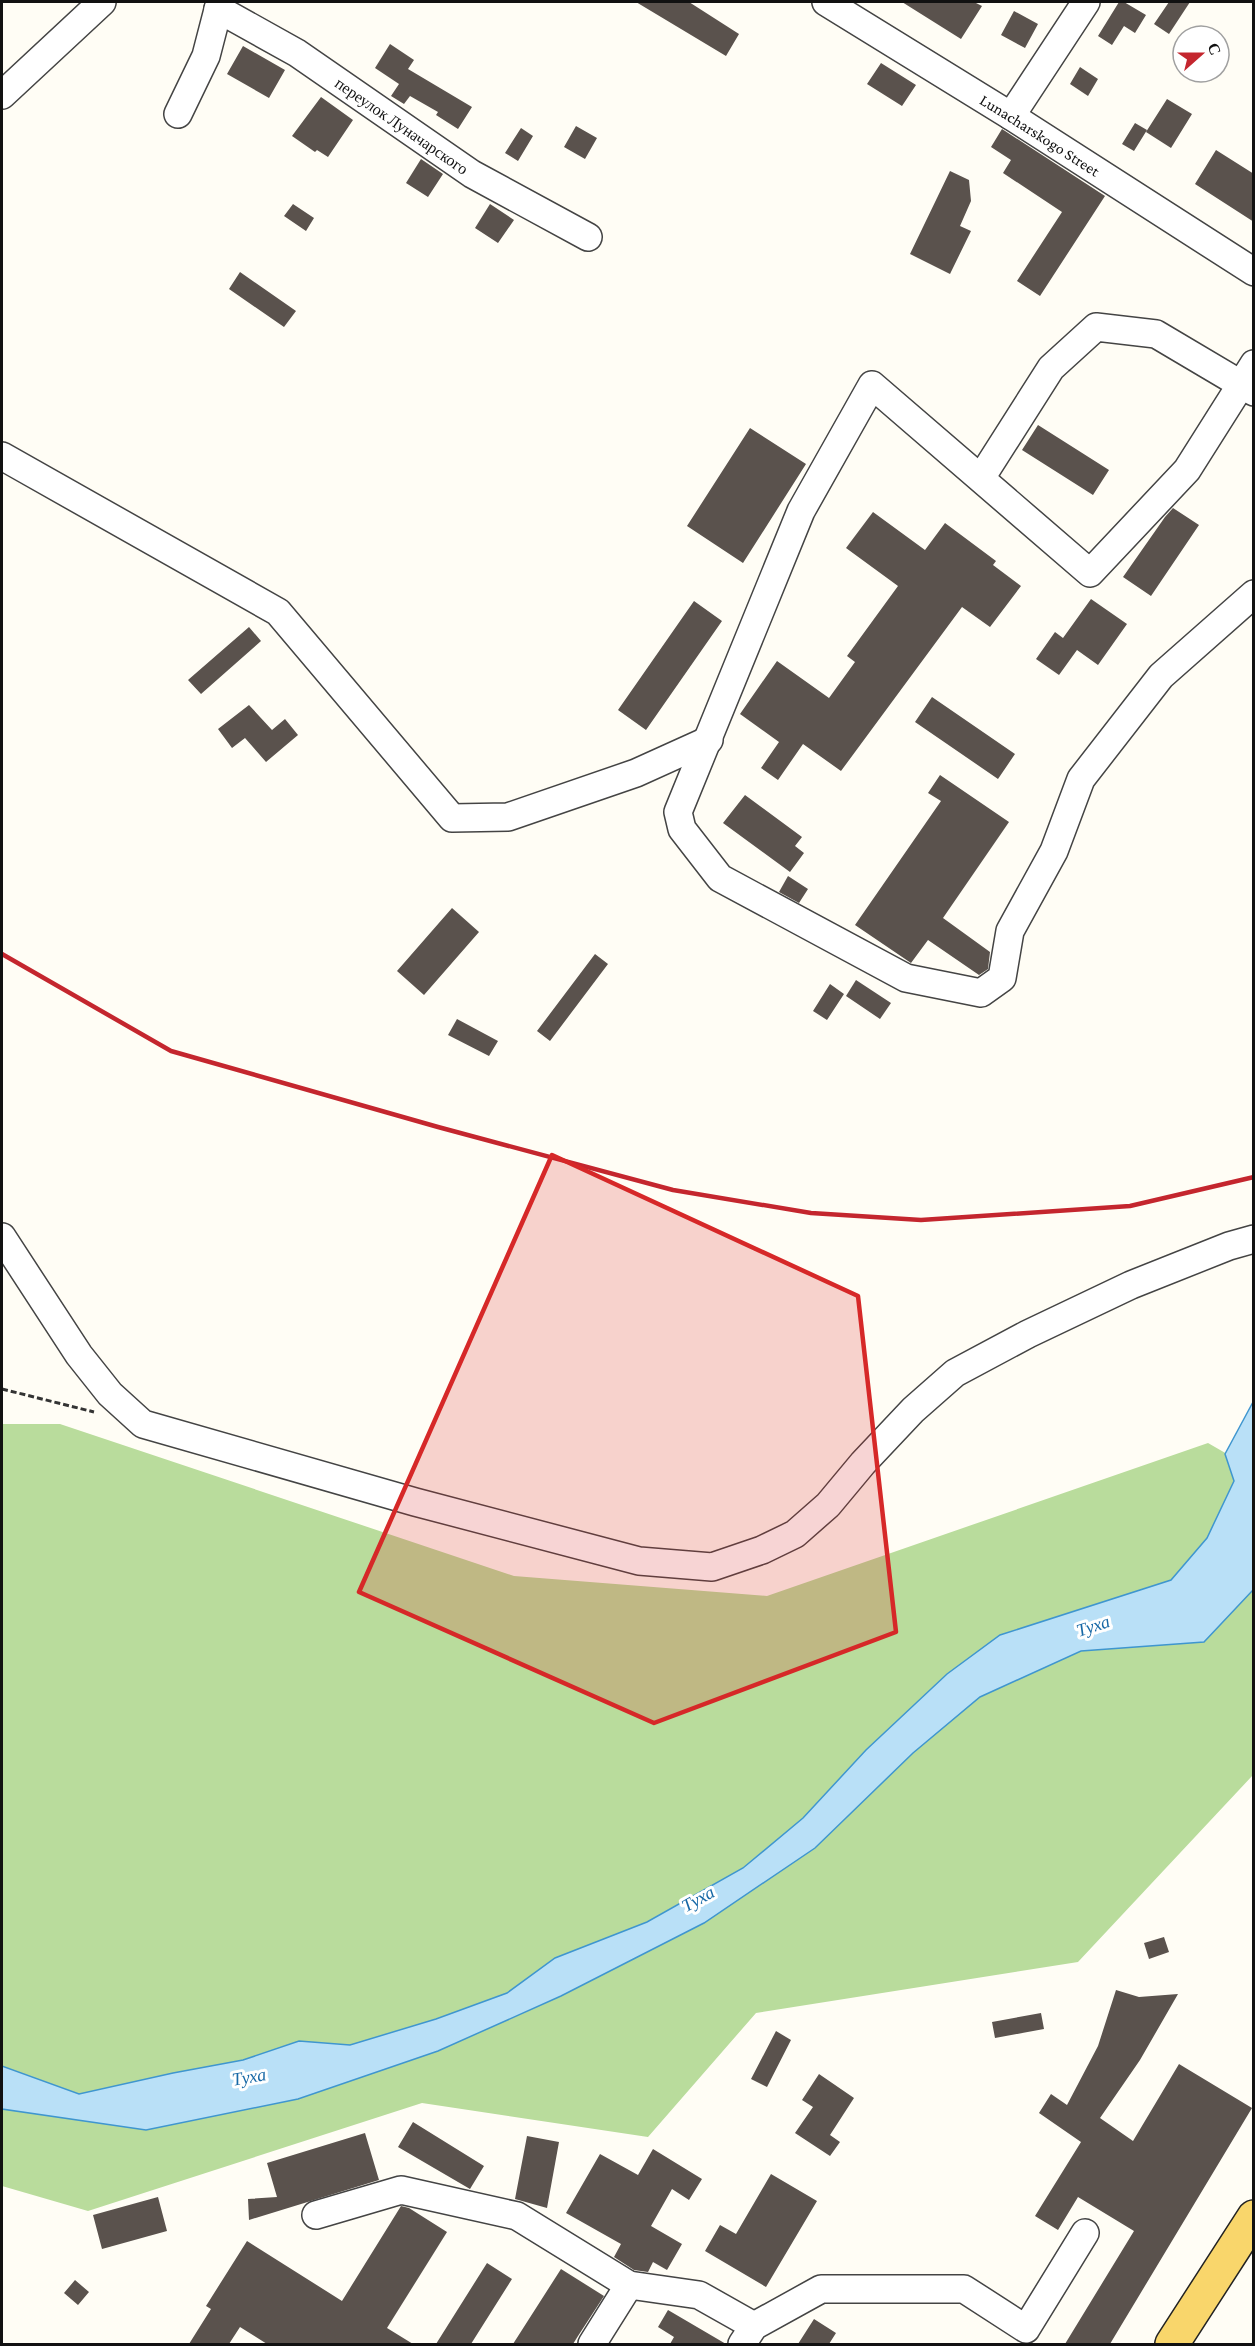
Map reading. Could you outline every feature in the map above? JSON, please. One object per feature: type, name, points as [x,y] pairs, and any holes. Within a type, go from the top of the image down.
[{"type":"main road","points":[[1172,2344],[1254,2217]]},
{"type":"street","points":[[2,95],[102,2]]},
{"type":"street","name":"Lunacharskogo Street","points":[[826,2],[1011,116],[1254,272]]},
{"type":"street","points":[[1011,116],[1086,2]]},
{"type":"street","points":[[178,114],[206,56],[219,5]]},
{"type":"street","name":"переулок Луначарского","points":[[219,5],[297,53],[472,174],[588,237]]},
{"type":"street","points":[[981,478],[1051,368],[1096,327],[1156,334],[1250,380],[1188,470],[1090,573],[872,385],[801,511],[678,812],[682,829],[720,878],[906,978],[981,993],[1002,978],[1010,931],[1054,851],[1081,779],[1161,676],[1254,594]]},
{"type":"street","points":[[2,456],[278,612],[452,818],[508,817],[636,773],[709,740]]},
{"type":"street","points":[[2,1237],[79,1355],[110,1394],[143,1424],[416,1502],[639,1561],[712,1567],[762,1550],[795,1534],[828,1505],[863,1463],[913,1410],[955,1373],[1028,1334],[1131,1285],[1229,1246],[1254,1239]]},
{"type":"street","points":[[316,2215],[401,2190],[517,2216],[629,2285],[699,2295],[748,2335],[821,2289],[964,2289],[1021,2337],[1085,2233]]},
{"type":"street","points":[[592,2344],[629,2285]]},
{"type":"path","points":[[2,1389],[99,1413]]},
{"type":"highlighted area","points":[[552,1155],[858,1296],[896,1632],[654,1723],[359,1592]]},
{"type":"green space","points":[[2,1424],[60,1424],[514,1576],[767,1596],[1208,1443],[1253,1469],[1253,1775],[1078,1962],[756,2013],[648,2137],[422,2103],[88,2211],[2,2186]]},
{"type":"water","name":"Туха","points":[[1253,1402],[1253,1590],[1204,1642],[1081,1651],[980,1697],[913,1753],[815,1848],[704,1923],[561,1996],[438,2051],[298,2099],[146,2130],[2,2109],[2,2066],[79,2094],[243,2060],[299,2041],[350,2045],[436,2019],[507,1993],[555,1958],[647,1922],[743,1868],[803,1818],[866,1750],[947,1674],[1000,1635],[1171,1580],[1207,1538],[1234,1481],[1225,1454]]},
{"type":"building","points":[[636,2],[689,2],[739,34],[726,56]]},
{"type":"building","points":[[902,2],[974,2],[982,6],[961,39]]},
{"type":"building","points":[[1119,2],[1124,2],[1146,15],[1135,33],[1124,26],[1112,45],[1098,36]]},
{"type":"building","points":[[1169,2],[1190,2],[1176,24],[1171,24],[1169,34],[1154,24]]},
{"type":"building","points":[[1014,11],[1038,24],[1025,48],[1001,35]]},
{"type":"building","points":[[390,44],[414,60],[408,69],[472,107],[458,129],[436,115],[438,112],[410,96],[404,104],[391,96],[399,84],[375,68]]},
{"type":"building","points":[[243,46],[285,70],[269,98],[227,74]]},
{"type":"building","points":[[881,63],[916,85],[902,106],[867,84]]},
{"type":"building","points":[[1080,67],[1098,79],[1088,96],[1070,84]]},
{"type":"building","points":[[321,97],[353,120],[328,157],[317,150],[315,152],[292,136]]},
{"type":"building","points":[[1167,99],[1192,114],[1171,148],[1146,132]]},
{"type":"building","points":[[1135,123],[1147,130],[1134,151],[1122,144]]},
{"type":"building","points":[[576,126],[597,138],[585,159],[564,147]]},
{"type":"building","points":[[521,128],[533,136],[518,161],[505,153]]},
{"type":"building","points":[[1002,129],[1105,196],[1040,296],[1017,281],[1062,212],[1003,173],[1011,160],[991,147]]},
{"type":"building","points":[[1216,150],[1254,174],[1254,222],[1195,184]]},
{"type":"building","points":[[421,159],[443,174],[428,197],[406,183]]},
{"type":"building","points":[[950,171],[969,180],[971,201],[960,226],[971,231],[950,274],[910,254]]},
{"type":"building","points":[[293,204],[314,218],[306,231],[284,216]]},
{"type":"building","points":[[490,204],[514,220],[498,243],[475,228]]},
{"type":"building","points":[[240,272],[296,311],[284,327],[229,289]]},
{"type":"building","points":[[1038,425],[1109,470],[1093,495],[1022,450]]},
{"type":"building","points":[[750,428],[806,464],[743,563],[687,526]]},
{"type":"building","points":[[1173,508],[1199,525],[1151,596],[1123,577]]},
{"type":"building","points":[[873,512],[925,550],[945,523],[996,561],[993,565],[1021,586],[990,627],[962,607],[841,771],[803,744],[778,780],[761,768],[779,742],[740,714],[777,661],[829,698],[855,662],[847,656],[898,586],[846,548]]},
{"type":"building","points":[[1091,599],[1127,624],[1098,665],[1077,650],[1059,675],[1036,659],[1055,632],[1063,638]]},
{"type":"building","points":[[694,601],[722,621],[646,730],[618,710]]},
{"type":"building","points":[[249,627],[261,641],[201,694],[188,680]]},
{"type":"building","points":[[932,697],[1015,754],[998,779],[915,722]]},
{"type":"building","points":[[249,705],[272,730],[285,719],[298,735],[266,762],[245,738],[232,748],[218,729]]},
{"type":"building","points":[[940,775],[1009,822],[943,918],[990,952],[988,969],[979,975],[928,940],[911,963],[855,925],[941,801],[928,793]]},
{"type":"building","points":[[745,795],[802,837],[795,846],[804,853],[790,872],[723,823]]},
{"type":"building","points":[[788,876],[808,889],[799,903],[779,892]]},
{"type":"building","points":[[452,908],[479,932],[424,995],[397,971]]},
{"type":"building","points":[[595,954],[608,964],[550,1041],[537,1031]]},
{"type":"building","points":[[856,980],[891,1003],[880,1019],[846,996]]},
{"type":"building","points":[[830,984],[844,994],[827,1020],[813,1011]]},
{"type":"building","points":[[457,1019],[498,1041],[489,1056],[448,1035]]},
{"type":"building","points":[[1164,1937],[1169,1952],[1149,1959],[1144,1943]]},
{"type":"building","points":[[1116,1990],[1139,1997],[1178,1994],[1140,2060],[1100,2118],[1133,2141],[1179,2064],[1252,2108],[1110,2344],[1065,2344],[1134,2231],[1078,2197],[1058,2230],[1035,2216],[1081,2142],[1039,2113],[1051,2094],[1067,2105],[1098,2046]]},
{"type":"building","points":[[1041,2013],[1044,2029],[995,2038],[992,2022]]},
{"type":"building","points":[[776,2031],[791,2040],[767,2087],[751,2079]]},
{"type":"building","points":[[819,2074],[854,2098],[830,2135],[840,2142],[830,2156],[795,2133],[813,2107],[802,2100]]},
{"type":"building","points":[[413,2122],[484,2166],[470,2189],[398,2147]]},
{"type":"building","points":[[365,2133],[379,2180],[249,2220],[248,2199],[277,2197],[267,2163]]},
{"type":"building","points":[[527,2136],[559,2142],[547,2208],[515,2199]]},
{"type":"building","points":[[653,2149],[702,2179],[689,2200],[672,2189],[651,2226],[682,2244],[667,2270],[653,2262],[648,2272],[634,2270],[614,2257],[621,2244],[566,2213],[600,2154],[638,2175]]},
{"type":"building","points":[[771,2174],[817,2201],[766,2287],[705,2251],[720,2225],[736,2234]]},
{"type":"building","points":[[158,2197],[167,2231],[102,2249],[93,2215]]},
{"type":"building","points":[[401,2206],[409,2208],[447,2232],[387,2328],[413,2344],[267,2344],[240,2327],[229,2344],[189,2344],[211,2309],[206,2306],[247,2241],[342,2301]]},
{"type":"building","points":[[487,2263],[512,2279],[471,2344],[436,2344]]},
{"type":"building","points":[[561,2269],[604,2296],[573,2344],[513,2344]]},
{"type":"building","points":[[75,2280],[89,2292],[78,2305],[64,2293]]},
{"type":"building","points":[[668,2310],[726,2344],[670,2344],[674,2337],[658,2327]]},
{"type":"building","points":[[814,2319],[836,2333],[829,2344],[798,2344]]},
{"type":"railway","points":[[2,954],[171,1051],[438,1127],[673,1190],[811,1213],[921,1220],[1130,1206],[1254,1177]]}]
